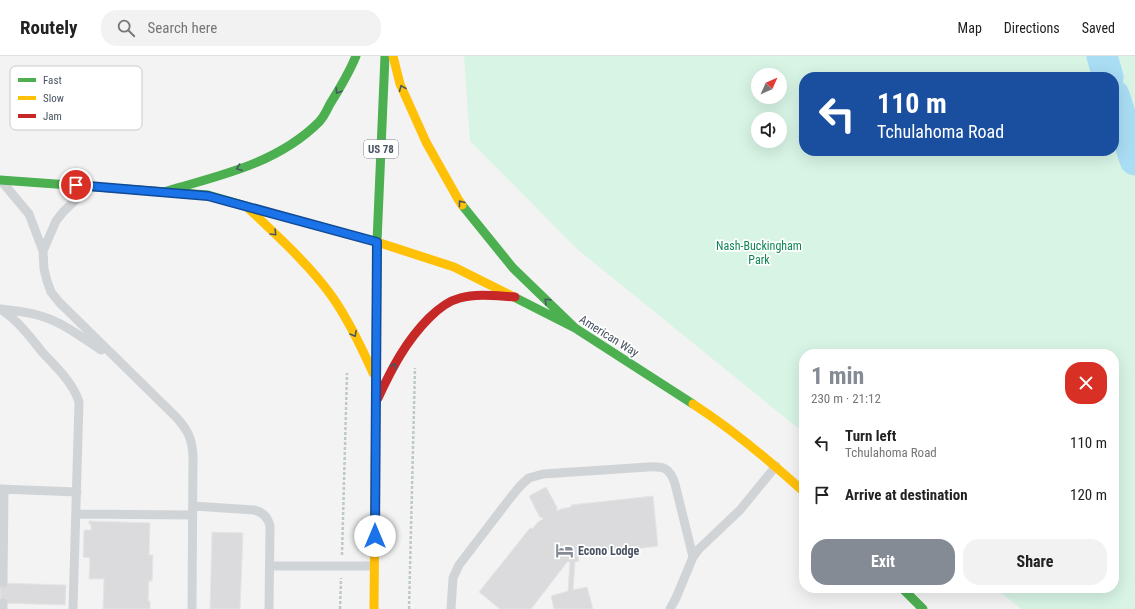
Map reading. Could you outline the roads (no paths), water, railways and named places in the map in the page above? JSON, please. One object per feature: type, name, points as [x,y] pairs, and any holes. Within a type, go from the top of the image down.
[{"type":"main road","points":[[163,192],[230,172],[268,158],[293,144],[320,121],[349,73],[356,56]]},
{"type":"main road","name":"US 78","points":[[374,609],[377,242],[385,56]]},
{"type":"main road","points":[[393,56],[400,84],[426,142],[458,199],[514,268],[575,328]]},
{"type":"main road","name":"American Way","points":[[0,180],[208,196],[377,242],[454,267],[575,328],[719,421],[776,466],[799,487]]},
{"type":"main road","points":[[246,206],[306,265],[324,285],[359,342],[376,379]]},
{"type":"main road","points":[[376,401],[402,352],[422,325],[438,310],[451,301],[467,297],[515,297]]},
{"type":"main road","points":[[907,593],[923,609]]},
{"type":"lane","points":[[0,180],[29,214],[43,251],[44,269],[47,281],[51,292],[58,302],[177,418],[189,434],[193,456],[192,609]]},
{"type":"lane","points":[[43,251],[56,222],[63,212],[90,186]]},
{"type":"lane","points":[[0,309],[33,313],[46,317],[118,360]]},
{"type":"lane","points":[[0,309],[10,315],[19,324],[69,382],[76,393],[79,402],[80,414],[73,609]]},
{"type":"lane","points":[[451,609],[453,578],[459,565],[521,485],[529,478],[538,475],[656,466],[664,468],[671,474],[674,480],[693,558]]},
{"type":"lane","points":[[670,609],[693,558],[702,544],[740,510],[776,466]]},
{"type":"lane","points":[[3,583],[2,489],[77,492]]},
{"type":"lane","points":[[76,514],[193,510],[258,511],[265,515],[270,526],[269,609]]},
{"type":"lane","points":[[270,566],[375,566]]},
{"type":"waterway","points":[[1102,56],[1107,72]]},
{"type":"waterway","points":[[1119,110],[1135,160]]},
{"type":"place","name":"Econo Lodge","points":[[565,551]]},
{"type":"park label","name":"Nash-Buckingham Park","points":[[759,253]]}]
